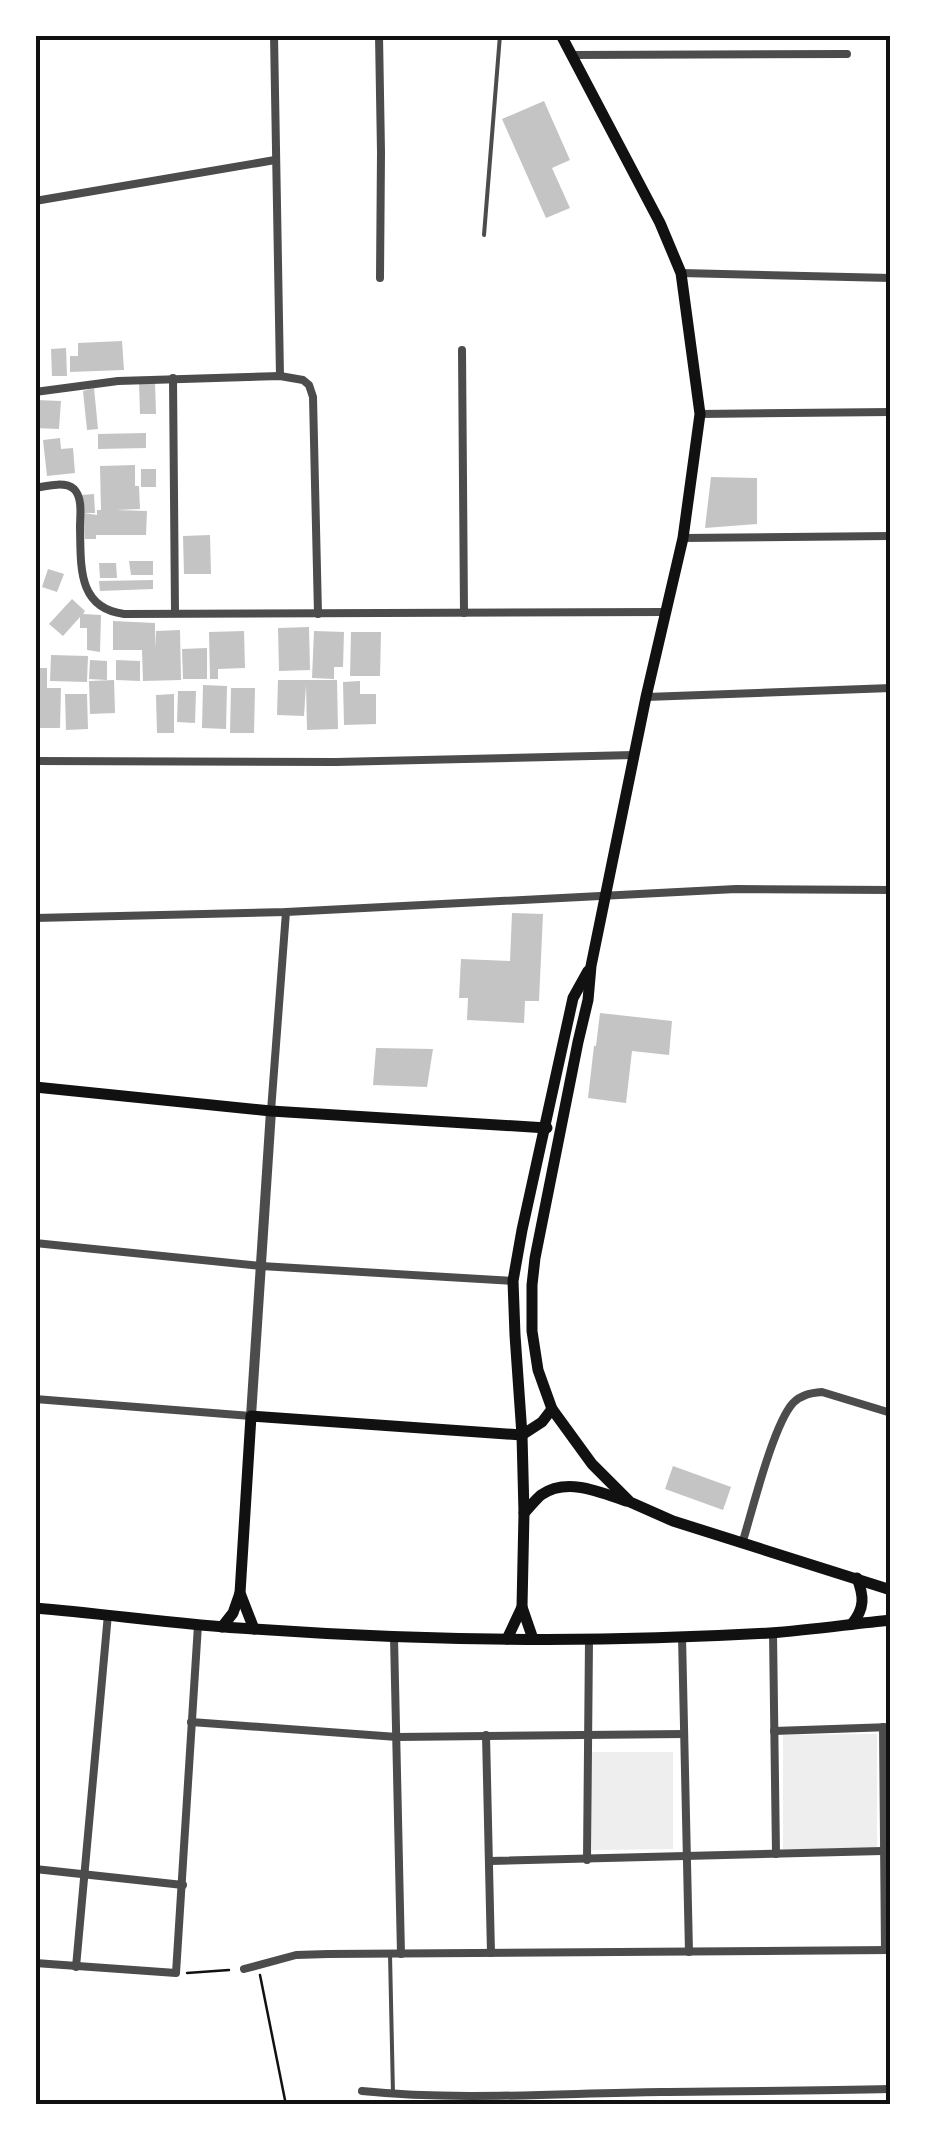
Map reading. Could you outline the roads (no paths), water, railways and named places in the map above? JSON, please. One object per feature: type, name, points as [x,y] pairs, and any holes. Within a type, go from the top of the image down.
[{"type":"main road","points":[[561,35],[660,224],[681,273],[700,414],[683,538],[591,966],[588,1000],[532,1285],[532,1331],[538,1370],[552,1408],[592,1464],[630,1502]]},
{"type":"main road","points":[[533,1639],[522,1607],[524,1512],[514,1281],[573,998],[591,966]]},
{"type":"main road","points":[[35,1087],[270,1111],[561,1131]]},
{"type":"main road","points":[[222,1627],[233,1613],[240,1593],[251,1416],[522,1435],[542,1422],[552,1408]]},
{"type":"main road","points":[[524,1512],[542,1495],[568,1486],[587,1488],[673,1521],[891,1590]]},
{"type":"main road","points":[[852,1624],[863,1602],[857,1578]]},
{"type":"main road","points":[[240,1593],[254,1630]]},
{"type":"main road","points":[[507,1639],[522,1607]]},
{"type":"main road","points":[[35,1608],[254,1630],[507,1639],[773,1633],[891,1620]]},
{"type":"street","points":[[274,35],[280,376]]},
{"type":"street","points":[[379,35],[380,278]]},
{"type":"street","points":[[572,55],[847,54]]},
{"type":"street","points":[[35,202],[275,160]]},
{"type":"street","points":[[681,273],[891,278]]},
{"type":"street","points":[[462,350],[464,613]]},
{"type":"street","points":[[35,392],[172,378],[280,376],[295,377],[309,385],[313,396],[318,614]]},
{"type":"street","points":[[172,378],[175,613]]},
{"type":"street","points":[[700,414],[891,412]]},
{"type":"street","points":[[35,488],[63,485],[74,489],[87,591],[92,601],[110,612],[665,612]]},
{"type":"street","points":[[683,538],[891,536]]},
{"type":"street","points":[[646,698],[891,688]]},
{"type":"street","points":[[35,761],[336,762],[634,755]]},
{"type":"street","points":[[35,918],[286,912],[736,889],[891,890]]},
{"type":"street","points":[[35,1398],[251,1416],[286,912]]},
{"type":"street","points":[[35,1242],[261,1266],[514,1281]]},
{"type":"street","points":[[742,1544],[779,1427],[796,1400],[822,1392],[891,1413]]},
{"type":"street","points":[[76,1967],[108,1614]]},
{"type":"street","points":[[35,1962],[176,1973],[198,1625]]},
{"type":"street","points":[[773,1633],[776,1854]]},
{"type":"street","points":[[682,1636],[689,1952]]},
{"type":"street","points":[[394,1637],[401,1954]]},
{"type":"street","points":[[588,1860],[589,1640]]},
{"type":"street","points":[[191,1722],[396,1737],[684,1734]]},
{"type":"street","points":[[244,1970],[296,1955],[888,1950],[882,1850],[887,1727],[774,1731]]},
{"type":"street","points":[[486,1734],[491,1953]]},
{"type":"street","points":[[490,1861],[882,1850]]},
{"type":"street","points":[[35,1869],[183,1886]]},
{"type":"street","points":[[362,2091],[488,2098],[891,2090]]},
{"type":"lane","points":[[484,236],[500,35]]},
{"type":"lane","points":[[390,1954],[393,2094]]}]
